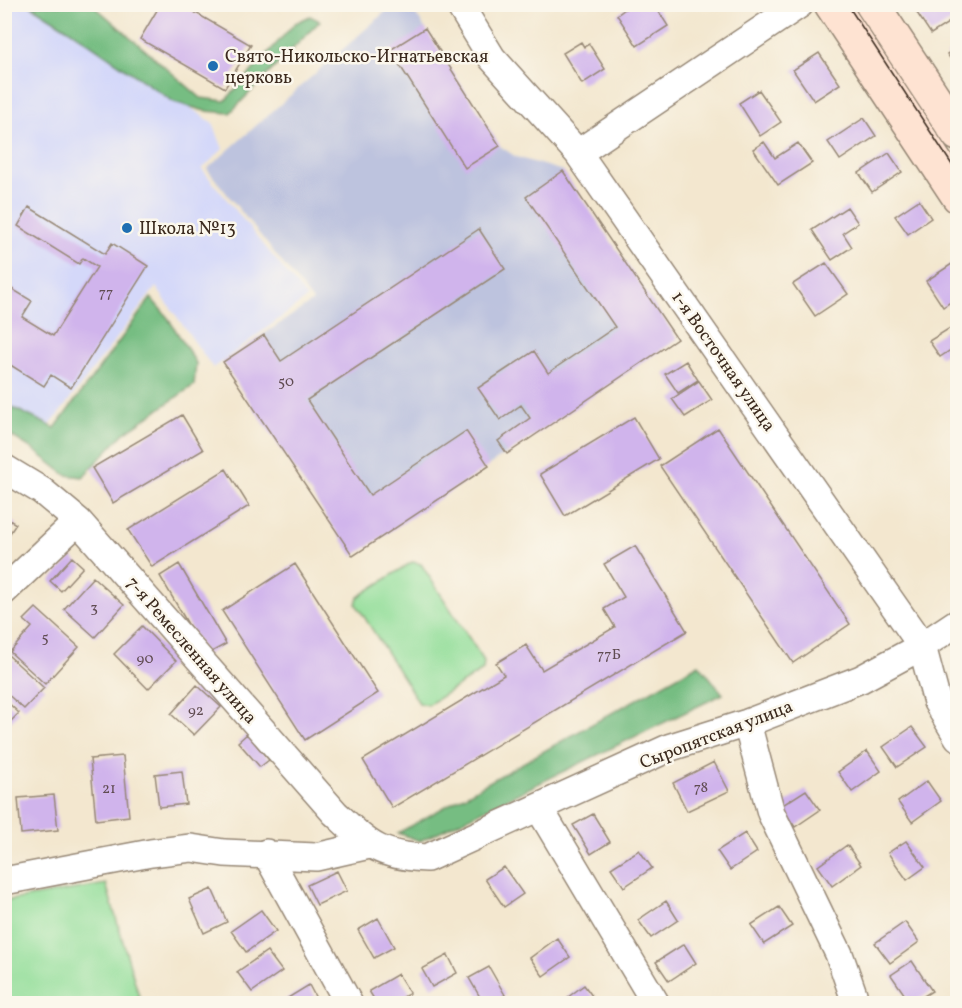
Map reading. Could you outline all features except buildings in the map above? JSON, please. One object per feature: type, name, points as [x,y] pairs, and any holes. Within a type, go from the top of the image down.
[{"type":"main road","points":[[831,4],[957,196]]},
{"type":"main road","points":[[872,4],[957,134]]},
{"type":"street","name":"1-я Восточная улица","points":[[459,4],[492,58],[578,153],[922,645],[937,702],[957,736]]},
{"type":"street","points":[[578,153],[800,4]]},
{"type":"street","name":"7-я Ремесленная улица","points":[[4,468],[42,491],[78,521],[335,813],[369,845]]},
{"type":"street","points":[[4,591],[78,521]]},
{"type":"street","name":"Сыропятская улица","points":[[369,845],[401,857],[427,858],[671,747],[747,723],[861,679],[922,645],[957,622]]},
{"type":"street","points":[[747,723],[771,813],[839,954],[853,994],[854,1004]]},
{"type":"street","points":[[539,808],[656,1004]]},
{"type":"street","points":[[4,881],[151,852],[191,848],[316,857],[369,845]]},
{"type":"street","points":[[266,853],[349,1004]]},
{"type":"shaded area","name":"Школа №13","points":[[20,5],[39,5],[213,123],[223,149],[202,169],[307,298],[213,368],[156,287],[45,432],[5,410],[4,10]]},
{"type":"shaded area","points":[[393,5],[410,5],[500,146],[516,157],[563,171],[677,339],[353,556],[223,362],[313,301],[207,169]]},
{"type":"green space","points":[[30,5],[93,5],[201,98],[225,101],[295,23],[310,16],[320,21],[230,113],[205,111],[174,102]]},
{"type":"green space","points":[[151,298],[168,318],[196,363],[194,385],[123,434],[83,477],[66,475],[31,448],[5,432],[5,404],[55,428]]},
{"type":"green space","points":[[412,562],[421,564],[484,661],[483,670],[428,705],[419,703],[356,604],[358,597]]},
{"type":"green space","points":[[699,664],[723,694],[420,841],[398,833]]},
{"type":"green space","points":[[106,884],[141,1003],[5,1003],[5,901]]},
{"type":"tram line","points":[[847,4],[958,174]]},
{"type":"place","name":"Свято-Никольско-Игнатьевская церковь","points":[[213,66]]},
{"type":"place","name":"Школа №13","points":[[127,228]]}]
